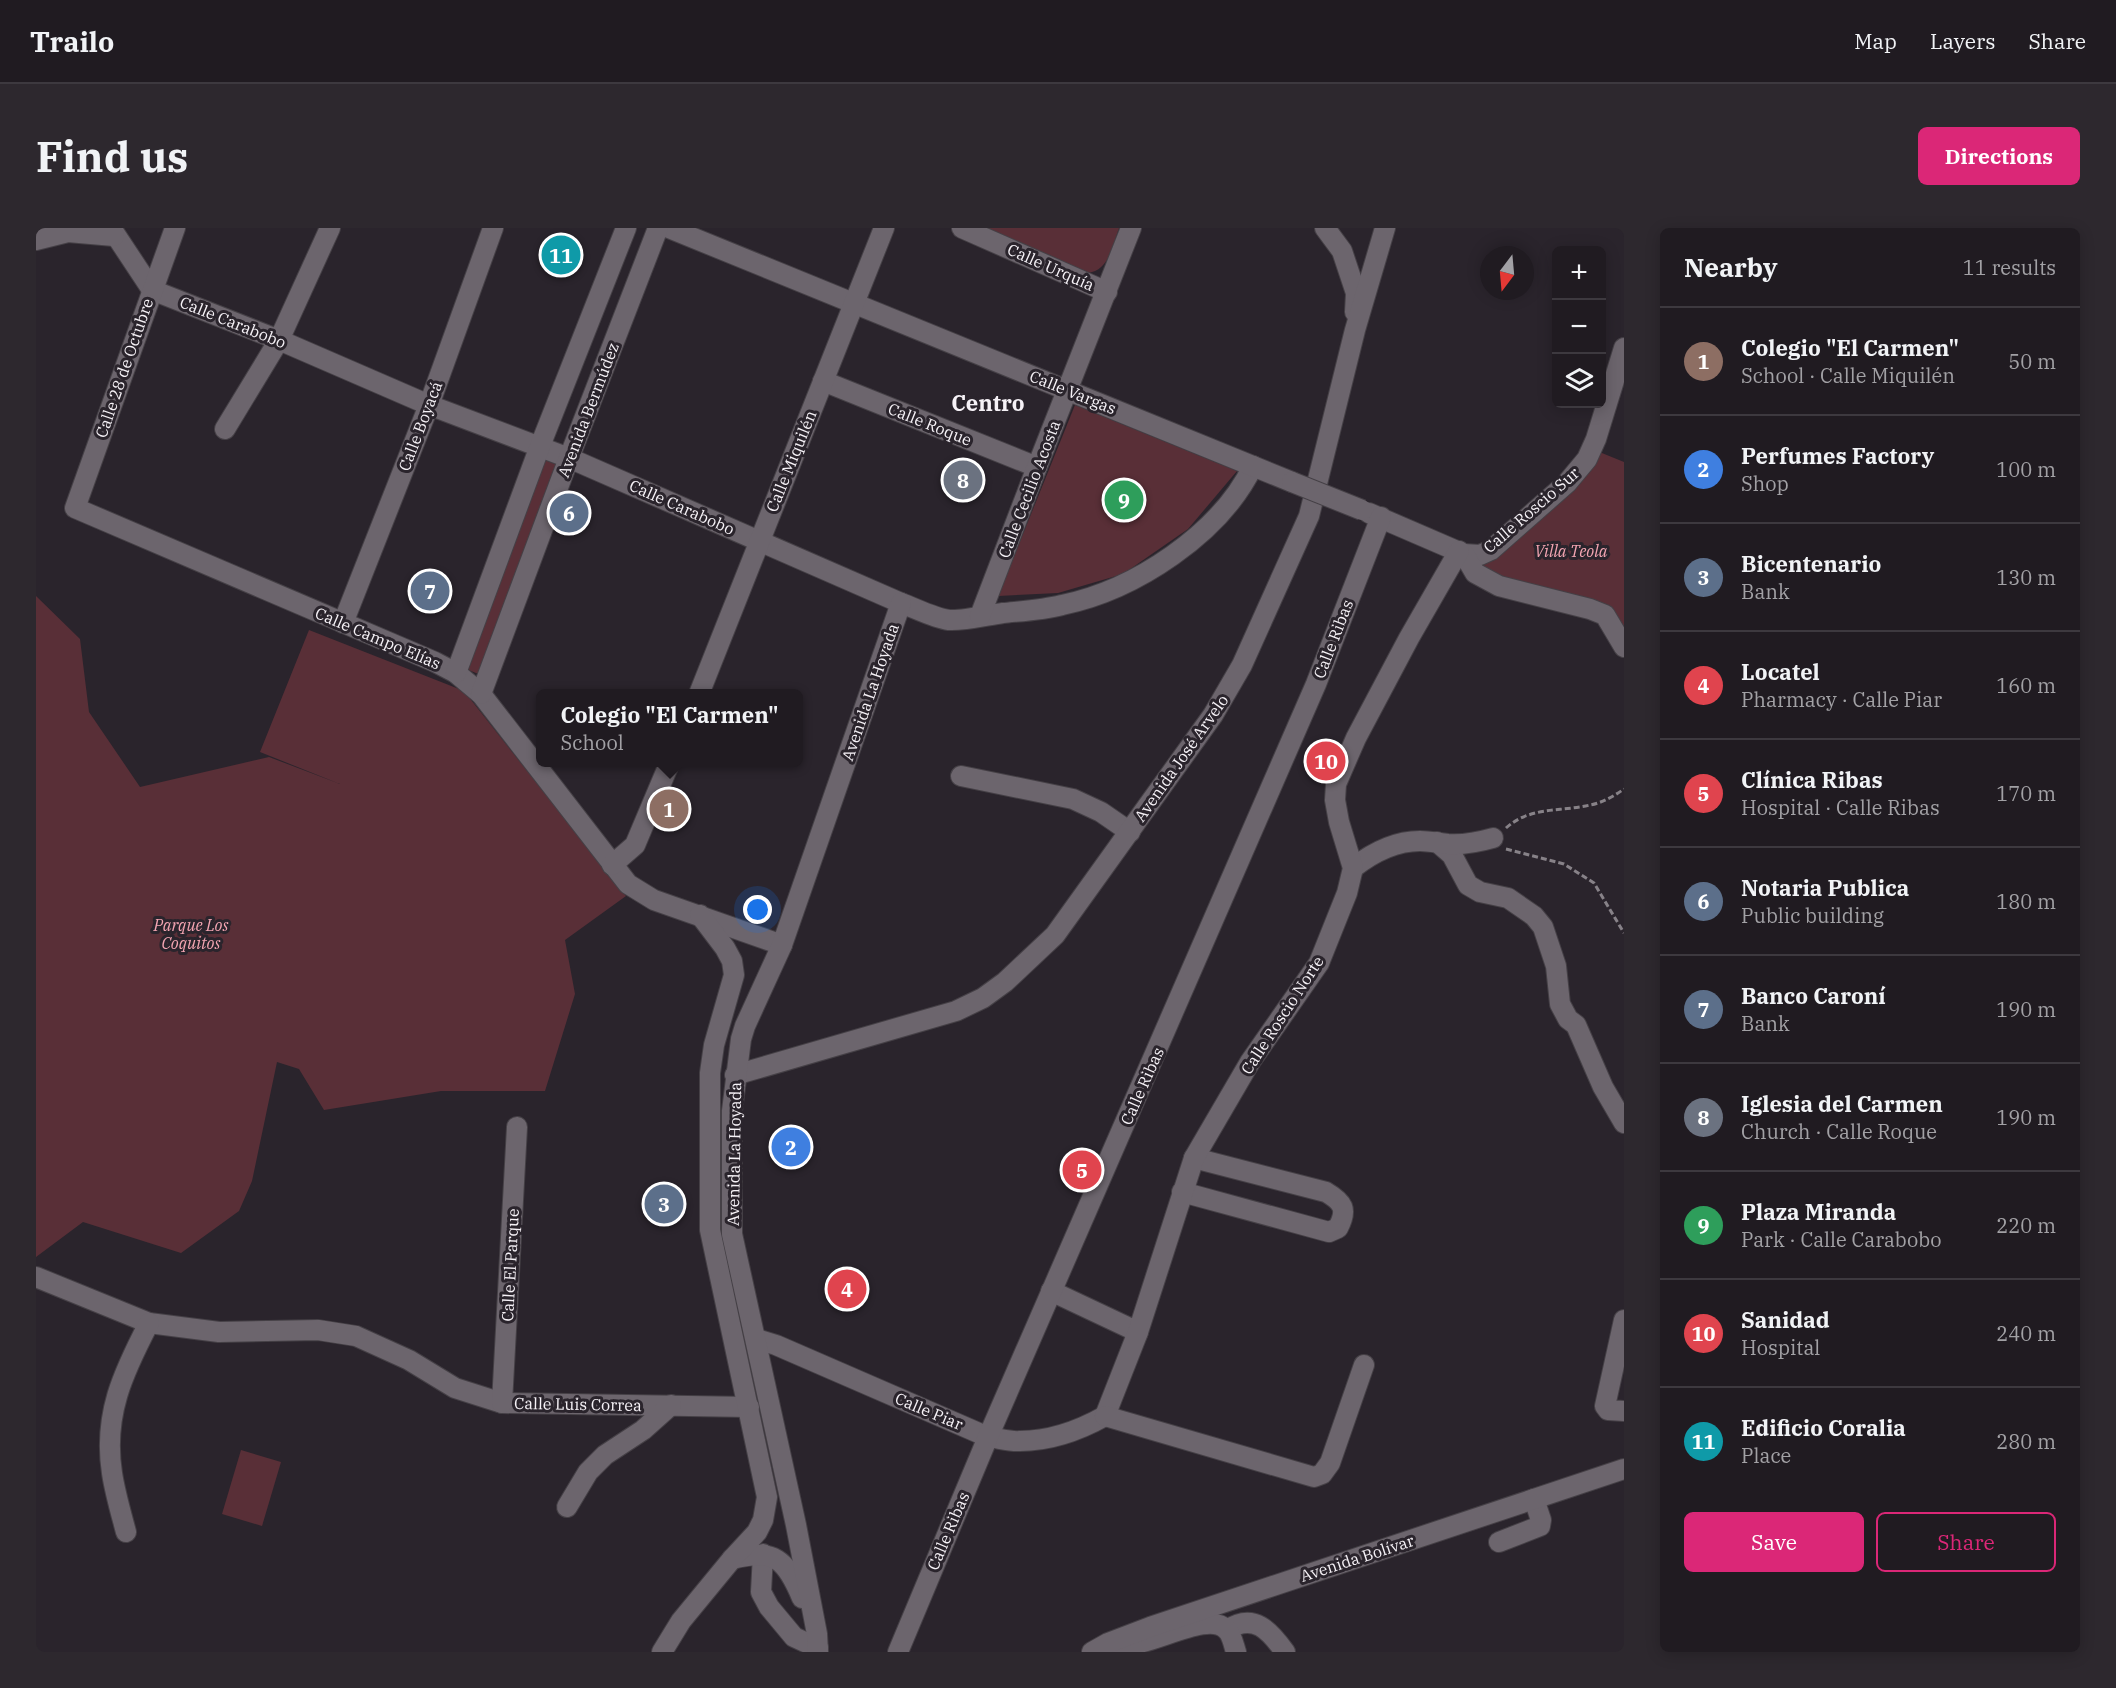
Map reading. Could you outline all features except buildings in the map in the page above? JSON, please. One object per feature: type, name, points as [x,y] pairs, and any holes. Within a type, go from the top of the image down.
[{"type":"street","name":"Calle 28 de Octubre","points":[[75,508],[175,228]]},
{"type":"street","points":[[225,429],[279,340],[330,228]]},
{"type":"street","name":"Calle Boyacá","points":[[343,623],[429,405],[493,228]]},
{"type":"street","name":"Avenida Bermúdez","points":[[456,673],[540,446],[626,228]]},
{"type":"street","name":"Avenida Bermúdez","points":[[481,694],[658,228]]},
{"type":"street","name":"Calle Vargas","points":[[669,228],[1372,514]]},
{"type":"street","name":"Calle Miquilén","points":[[701,689],[884,228]]},
{"type":"street","name":"Calle Urquía","points":[[962,228],[1107,292]]},
{"type":"street","name":"Calle Cecilio Acosta","points":[[980,616],[1131,228]]},
{"type":"street","points":[[1325,228],[1342,251],[1351,275],[1356,293],[1355,330]]},
{"type":"street","name":"Avenida José Arvelo","points":[[735,1075],[956,1011],[983,998],[1005,982],[1055,935],[1213,715],[1242,665],[1309,516],[1355,330],[1385,228]]},
{"type":"street","points":[[36,240],[68,232],[112,232],[152,290]]},
{"type":"street","name":"Calle Carabobo","points":[[152,290],[279,340],[429,405],[569,458],[901,603],[949,620],[1062,605],[1099,594],[1132,580],[1179,550],[1202,531],[1243,487],[1253,466]]},
{"type":"street","name":"Calle Roscio Sur","points":[[1461,552],[1480,555],[1491,550],[1580,470],[1617,393],[1624,348]]},
{"type":"street","name":"Calle Roque","points":[[824,381],[1037,467]]},
{"type":"street","name":"Calle Campo Elías","points":[[75,508],[456,673],[481,694],[536,766]]},
{"type":"street","points":[[1372,514],[1461,552],[1475,573],[1499,586],[1590,609],[1605,615],[1624,647]]},
{"type":"street","name":"Calle Ribas","points":[[898,1652],[988,1437],[1312,694],[1372,514]]},
{"type":"street","points":[[1461,552],[1408,638],[1356,738],[1336,784],[1335,800],[1353,868],[1368,856],[1386,847],[1417,841],[1448,844],[1483,842],[1490,839]]},
{"type":"street","name":"Avenida La Hoyada","points":[[818,1644],[756,1339],[732,1234],[732,1111],[735,1075],[745,1026],[782,945],[901,603]]},
{"type":"street","name":"Calle Campo Elías","points":[[537,767],[628,884],[654,900],[782,945]]},
{"type":"street","points":[[612,865],[635,846],[668,767]]},
{"type":"street","points":[[961,776],[1073,799],[1101,812],[1130,832]]},
{"type":"street","points":[[1437,842],[1452,855],[1468,885],[1480,892],[1516,902],[1534,916],[1543,927],[1556,966],[1560,1004],[1568,1018],[1576,1025],[1603,1087],[1624,1123]]},
{"type":"street","name":"Calle Roscio Norte","points":[[1105,1416],[1138,1332],[1194,1158],[1250,1062],[1319,963],[1347,893],[1353,868]]},
{"type":"street","name":"Avenida La Hoyada","points":[[662,1652],[681,1621],[757,1532],[767,1497],[710,1230],[711,1073],[714,1045],[734,975],[732,961],[725,948],[700,915]]},
{"type":"street","name":"Calle El Parque","points":[[502,1402],[517,1127]]},
{"type":"street","points":[[1182,1192],[1329,1232],[1338,1228],[1342,1220],[1343,1207],[1338,1199],[1326,1192],[1194,1158]]},
{"type":"street","name":"Calle Luis Correa","points":[[36,1277],[149,1323],[219,1332],[318,1330],[356,1336],[409,1360],[455,1388],[502,1402],[749,1407]]},
{"type":"street","points":[[1052,1291],[1138,1332]]},
{"type":"street","points":[[1624,1320],[1605,1406],[1608,1410],[1624,1411]]},
{"type":"street","points":[[126,1532],[112,1474],[111,1418],[126,1368],[149,1323]]},
{"type":"street","name":"Calle Piar","points":[[756,1339],[776,1345],[988,1437],[1020,1442],[1038,1439],[1080,1429],[1105,1416]]},
{"type":"street","points":[[1105,1416],[1314,1477],[1322,1474],[1330,1463],[1364,1365]]},
{"type":"street","points":[[567,1507],[588,1472],[605,1455],[643,1430],[671,1406]]},
{"type":"street","name":"Avenida Bolívar","points":[[1100,1648],[1150,1627],[1624,1469]]},
{"type":"street","points":[[1499,1542],[1540,1526],[1541,1520],[1534,1499]]},
{"type":"street","points":[[732,1559],[753,1553],[773,1557],[791,1575],[818,1644]]},
{"type":"street","points":[[763,1554],[761,1592],[769,1607],[794,1637],[818,1644]]},
{"type":"street","points":[[1100,1648],[1144,1645],[1172,1633],[1207,1624],[1217,1625],[1227,1630],[1236,1652]]},
{"type":"street","points":[[1227,1630],[1236,1624],[1255,1624],[1269,1631],[1285,1652]]},
{"type":"path","points":[[1624,789],[1590,805],[1552,809],[1522,817],[1490,839],[1508,850],[1564,864],[1582,874],[1598,888],[1624,933]]},
{"type":"green space","points":[[981,228],[1119,228],[1105,263],[1100,268],[1087,273]]},
{"type":"green space","points":[[1075,405],[1237,471],[1188,529],[1123,574],[1058,593],[998,596]]},
{"type":"green space","name":"Villa Teola","points":[[1592,449],[1624,462],[1624,647],[1605,615],[1475,573],[1480,555]]},
{"type":"green space","points":[[545,460],[560,466],[481,675],[466,669]]},
{"type":"green space","name":"Parque Los Coquitos","points":[[36,596],[80,639],[89,712],[140,787],[269,757],[340,784],[260,752],[309,630],[464,691],[626,896],[565,940],[575,994],[545,1091],[441,1091],[324,1110],[299,1069],[277,1062],[252,1181],[239,1211],[181,1253],[83,1222],[36,1257]]},
{"type":"green space","points":[[241,1450],[281,1462],[262,1526],[222,1514]]},
{"type":"place","name":"Edificio Coralia","points":[[561,255]]},
{"type":"place","name":"Iglesia del Carmen","points":[[963,480]]},
{"type":"place","name":"Plaza Miranda","points":[[1124,500]]},
{"type":"place","name":"Notaria Publica","points":[[569,513]]},
{"type":"place","name":"Banco Caroní","points":[[430,591]]},
{"type":"place","name":"Sanidad","points":[[1326,761]]},
{"type":"place","name":"Colegio \"El Carmen\"","points":[[669,809]]},
{"type":"place","name":"Perfumes Factory","points":[[791,1147]]},
{"type":"place","name":"Clínica Ribas","points":[[1082,1170]]},
{"type":"place","name":"Bicentenario","points":[[664,1204]]},
{"type":"place","name":"Locatel","points":[[847,1289]]},
{"type":"district","name":"Centro","points":[[988,402]]}]
